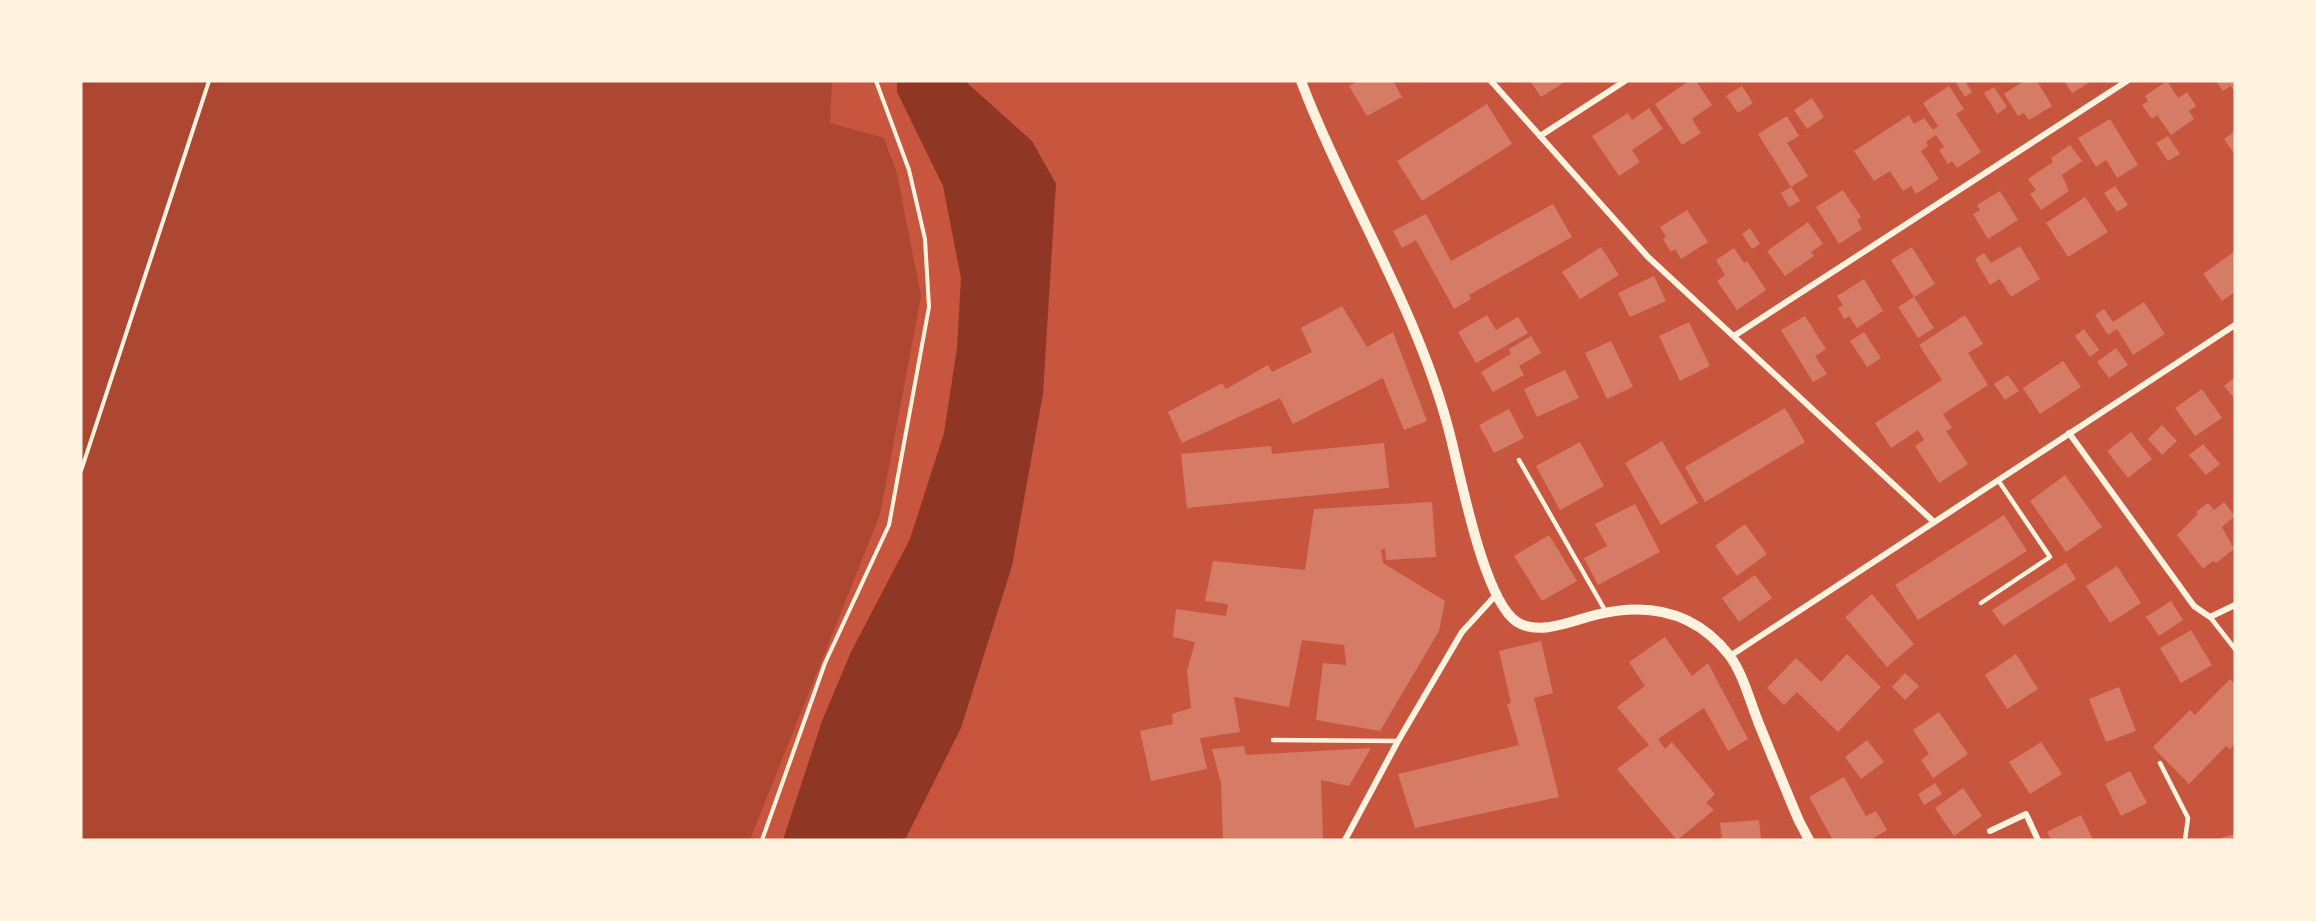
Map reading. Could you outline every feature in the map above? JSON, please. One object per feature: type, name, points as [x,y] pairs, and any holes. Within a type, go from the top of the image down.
[{"type":"street","points":[[1301,81],[1419,343],[1449,429],[1460,478],[1495,596],[1517,622],[1543,628],[1606,612],[1640,609],[1673,613],[1701,627],[1730,656],[1798,821],[1809,840]]},
{"type":"street","points":[[1491,81],[1648,257],[1933,521]]},
{"type":"street","points":[[1540,136],[1624,81]]},
{"type":"street","points":[[1734,336],[2127,81]]},
{"type":"street","points":[[1730,656],[2235,325]]},
{"type":"street","points":[[2069,433],[2194,606],[2210,617],[2235,605]]},
{"type":"street","points":[[1345,840],[1398,741],[1462,632],[1495,596]]},
{"type":"street","points":[[1990,831],[2026,814],[2038,840]]},
{"type":"lane","points":[[1519,460],[1606,612]]},
{"type":"lane","points":[[1981,603],[2049,557],[1998,480]]},
{"type":"lane","points":[[2210,617],[2235,649]]},
{"type":"lane","points":[[1273,740],[1398,741]]},
{"type":"lane","points":[[2160,763],[2188,818],[2185,840]]},
{"type":"path","points":[[81,471],[209,81]]},
{"type":"path","points":[[762,840],[825,663],[890,525],[928,308],[925,239],[912,182],[876,81]]},
{"type":"shaded area","points":[[81,81],[832,81],[830,123],[884,138],[897,174],[921,296],[880,515],[750,840],[81,840]]},
{"type":"shaded area","points":[[897,81],[965,81],[1032,141],[1056,184],[1043,394],[1012,566],[961,728],[905,840],[783,840],[822,721],[851,652],[910,539],[944,433],[957,348],[961,278],[943,186],[897,92]]},
{"type":"building","points":[[1358,81],[1393,81],[1402,97],[1367,116],[1349,86]]},
{"type":"building","points":[[1530,81],[1566,81],[1541,97]]},
{"type":"building","points":[[1689,81],[1696,81],[1712,105],[1692,119],[1701,133],[1682,145],[1655,104]]},
{"type":"building","points":[[1955,81],[1965,81],[1972,92],[1965,97]]},
{"type":"building","points":[[2024,81],[2037,81],[2052,106],[2029,120],[2024,113],[2018,116],[2004,94]]},
{"type":"building","points":[[2064,81],[2092,81],[2072,93]]},
{"type":"building","points":[[2167,81],[2178,98],[2187,92],[2196,106],[2189,111],[2194,119],[2171,135],[2157,115],[2152,119],[2142,105],[2148,101],[2145,96]]},
{"type":"building","points":[[2216,81],[2235,81],[2235,93],[2231,86],[2223,91]]},
{"type":"building","points":[[1742,86],[1753,103],[1738,113],[1726,96]]},
{"type":"building","points":[[1949,86],[1964,109],[1956,114],[1981,152],[1957,168],[1952,161],[1948,164],[1939,150],[1944,147],[1936,135],[1926,142],[1928,146],[1921,151],[1939,179],[1916,194],[1911,186],[1903,191],[1890,171],[1874,181],[1854,151],[1909,115],[1914,124],[1924,118],[1933,130],[1938,126],[1923,103]]},
{"type":"building","points":[[1994,87],[2007,107],[1997,114],[1984,93]]},
{"type":"building","points":[[1812,98],[1824,117],[1807,129],[1794,110]]},
{"type":"building","points":[[1487,104],[1512,144],[1422,201],[1397,161]]},
{"type":"building","points":[[1649,108],[1663,129],[1632,150],[1640,162],[1619,176],[1592,136],[1628,113],[1632,120]]},
{"type":"building","points":[[1787,116],[1799,136],[1787,143],[1808,176],[1791,187],[1758,134]]},
{"type":"building","points":[[2110,119],[2138,165],[2117,178],[2106,160],[2096,167],[2078,138]]},
{"type":"building","points":[[2235,131],[2235,151],[2233,152],[2224,139]]},
{"type":"building","points":[[2168,136],[2180,154],[2168,161],[2156,143]]},
{"type":"building","points":[[2070,145],[2082,161],[2062,175],[2069,191],[2041,210],[2030,194],[2036,190],[2028,179],[2053,162],[2051,158]]},
{"type":"building","points":[[2115,186],[2128,205],[2117,212],[2104,193]]},
{"type":"building","points":[[1791,187],[1800,201],[1789,207],[1781,193]]},
{"type":"building","points":[[1843,190],[1861,217],[1857,220],[1862,229],[1839,244],[1816,207]]},
{"type":"building","points":[[2000,191],[2018,220],[1988,239],[1973,214],[1980,210],[1977,205]]},
{"type":"building","points":[[2085,197],[2108,232],[2068,257],[2046,223]]},
{"type":"building","points":[[1553,204],[1572,237],[1469,295],[1471,299],[1454,309],[1416,240],[1402,248],[1393,231],[1426,214],[1451,261]]},
{"type":"building","points":[[1687,210],[1708,242],[1681,259],[1675,249],[1671,252],[1663,239],[1666,237],[1660,227]]},
{"type":"building","points":[[1808,222],[1823,244],[1811,252],[1814,256],[1785,276],[1767,251]]},
{"type":"building","points":[[1750,228],[1760,244],[1752,249],[1742,234]]},
{"type":"building","points":[[2020,246],[2040,279],[2011,297],[2000,279],[1990,285],[1975,259],[1984,253],[1991,263]]},
{"type":"building","points":[[1601,247],[1619,275],[1580,299],[1562,272]]},
{"type":"building","points":[[1912,247],[1935,284],[1914,297],[1891,260]]},
{"type":"building","points":[[1734,248],[1744,263],[1747,261],[1766,290],[1737,310],[1717,281],[1725,275],[1716,260]]},
{"type":"building","points":[[2235,251],[2235,292],[2222,301],[2203,274]]},
{"type":"building","points":[[1654,276],[1666,301],[1630,317],[1618,293]]},
{"type":"building","points":[[1864,279],[1883,311],[1857,328],[1849,316],[1844,319],[1838,308],[1843,305],[1837,296]]},
{"type":"building","points":[[1914,297],[1934,328],[1918,338],[1898,307]]},
{"type":"building","points":[[2144,302],[2165,334],[2133,355],[2117,329],[2108,335],[2095,315],[2104,309],[2113,322]]},
{"type":"building","points":[[1342,306],[1367,347],[1393,332],[1427,421],[1404,430],[1383,378],[1293,424],[1280,398],[1182,443],[1168,412],[1222,383],[1226,389],[1268,365],[1272,372],[1312,352],[1301,328]]},
{"type":"building","points":[[1487,315],[1496,330],[1518,317],[1528,333],[1476,363],[1458,332]]},
{"type":"building","points":[[1965,315],[1983,344],[1968,353],[1988,385],[1943,414],[1952,428],[1946,431],[1968,464],[1939,483],[1915,446],[1924,440],[1918,430],[1891,448],[1875,423],[1942,380],[1919,345]]},
{"type":"building","points":[[1805,316],[1826,349],[1815,356],[1827,374],[1813,382],[1781,330]]},
{"type":"building","points":[[1689,322],[1710,366],[1680,381],[1659,336]]},
{"type":"building","points":[[2084,329],[2099,350],[2090,357],[2075,336]]},
{"type":"building","points":[[1864,332],[1881,358],[1867,367],[1850,341]]},
{"type":"building","points":[[1531,336],[1541,353],[1519,366],[1524,375],[1493,392],[1481,372],[1511,354],[1509,349]]},
{"type":"building","points":[[1611,341],[1633,387],[1607,399],[1585,353]]},
{"type":"building","points":[[2116,348],[2128,365],[2109,378],[2097,362]]},
{"type":"building","points":[[2063,361],[2081,387],[2040,414],[2023,388]]},
{"type":"building","points":[[1565,370],[1579,398],[1537,417],[1524,389]]},
{"type":"building","points":[[2008,375],[2019,391],[2005,400],[1994,384]]},
{"type":"building","points":[[2235,377],[2235,399],[2224,386]]},
{"type":"building","points":[[2202,389],[2222,418],[2195,436],[2175,408]]},
{"type":"building","points":[[1785,408],[1805,442],[1705,502],[1685,467]]},
{"type":"building","points":[[1509,409],[1524,438],[1494,453],[1479,425]]},
{"type":"building","points":[[2162,425],[2177,441],[2162,455],[2148,439]]},
{"type":"building","points":[[2131,432],[2152,459],[2128,478],[2107,451]]},
{"type":"building","points":[[1662,441],[1698,503],[1661,525],[1625,463]]},
{"type":"building","points":[[1580,442],[1604,486],[1560,510],[1536,466]]},
{"type":"building","points":[[1384,443],[1389,488],[1187,508],[1181,454],[1271,446],[1272,454]]},
{"type":"building","points":[[2203,444],[2220,464],[2206,475],[2189,455]]},
{"type":"building","points":[[2065,475],[2102,527],[2066,552],[2030,501]]},
{"type":"building","points":[[1432,502],[1436,557],[1386,560],[1385,548],[1381,550],[1383,563],[1445,601],[1439,631],[1380,731],[1316,720],[1323,663],[1346,665],[1344,645],[1302,640],[1289,707],[1234,697],[1240,732],[1200,738],[1207,769],[1151,781],[1140,731],[1173,724],[1172,714],[1191,708],[1187,671],[1195,642],[1173,637],[1176,609],[1226,616],[1228,604],[1205,601],[1213,561],[1305,570],[1314,509]]},
{"type":"building","points":[[2224,502],[2235,516],[2222,527],[2234,549],[2216,563],[2213,561],[2203,569],[2177,535],[2198,514],[2196,512],[2208,503],[2214,510]]},
{"type":"building","points":[[1635,504],[1660,552],[1598,585],[1584,558],[1607,546],[1595,524]]},
{"type":"building","points":[[2004,515],[2027,551],[1918,620],[1895,585]]},
{"type":"building","points":[[1745,524],[1767,554],[1737,576],[1715,546]]},
{"type":"building","points":[[1549,535],[1577,581],[1542,601],[1514,556]]},
{"type":"building","points":[[2066,563],[2076,579],[2003,626],[1992,610]]},
{"type":"building","points":[[2117,566],[2141,603],[2110,623],[2086,586]]},
{"type":"building","points":[[1755,575],[1772,598],[1739,622],[1722,598]]},
{"type":"building","points":[[1872,594],[1914,644],[1887,667],[1845,617]]},
{"type":"building","points":[[2171,601],[2183,620],[2159,636],[2146,617]]},
{"type":"building","points":[[2191,630],[2212,665],[2181,683],[2160,648]]},
{"type":"building","points":[[1665,637],[1692,676],[1708,663],[1748,739],[1728,751],[1704,708],[1658,739],[1665,749],[1672,742],[1715,794],[1706,803],[1714,810],[1677,840],[1617,769],[1649,745],[1617,707],[1645,686],[1629,662]]},
{"type":"building","points":[[1541,641],[1553,693],[1534,698],[1559,797],[1415,828],[1398,774],[1519,745],[1507,704],[1511,703],[1499,651]]},
{"type":"building","points":[[1847,654],[1881,687],[1838,732],[1797,692],[1784,705],[1767,688],[1796,658],[1821,682]]},
{"type":"building","points":[[2016,654],[2038,689],[2007,709],[1985,675]]},
{"type":"building","points":[[1905,673],[1919,686],[1905,700],[1892,687]]},
{"type":"building","points":[[2230,679],[2235,684],[2235,743],[2230,749],[2226,746],[2189,784],[2153,747],[2190,710],[2195,715]]},
{"type":"building","points":[[2119,687],[2136,731],[2106,742],[2089,699]]},
{"type":"building","points":[[1939,712],[1968,754],[1933,778],[1921,760],[1929,754],[1913,730]]},
{"type":"building","points":[[1867,740],[1884,762],[1861,779],[1845,757]]},
{"type":"building","points":[[2041,742],[2062,774],[2030,794],[2009,762]]},
{"type":"building","points":[[1244,746],[1246,755],[1371,748],[1349,786],[1321,780],[1323,840],[1223,840],[1221,783],[1212,749]]},
{"type":"building","points":[[2130,771],[2147,803],[2121,816],[2105,784]]},
{"type":"building","points":[[1844,777],[1866,816],[1876,811],[1887,830],[1870,840],[1833,840],[1809,797]]},
{"type":"building","points":[[1935,783],[1942,794],[1924,805],[1918,794]]},
{"type":"building","points":[[1963,788],[1982,816],[1954,836],[1935,808]]},
{"type":"building","points":[[2081,815],[2093,840],[2051,840],[2047,832]]},
{"type":"building","points":[[1759,820],[1761,839],[1722,840],[1720,823]]},
{"type":"building","points":[[2235,834],[2235,840],[2217,839]]}]
